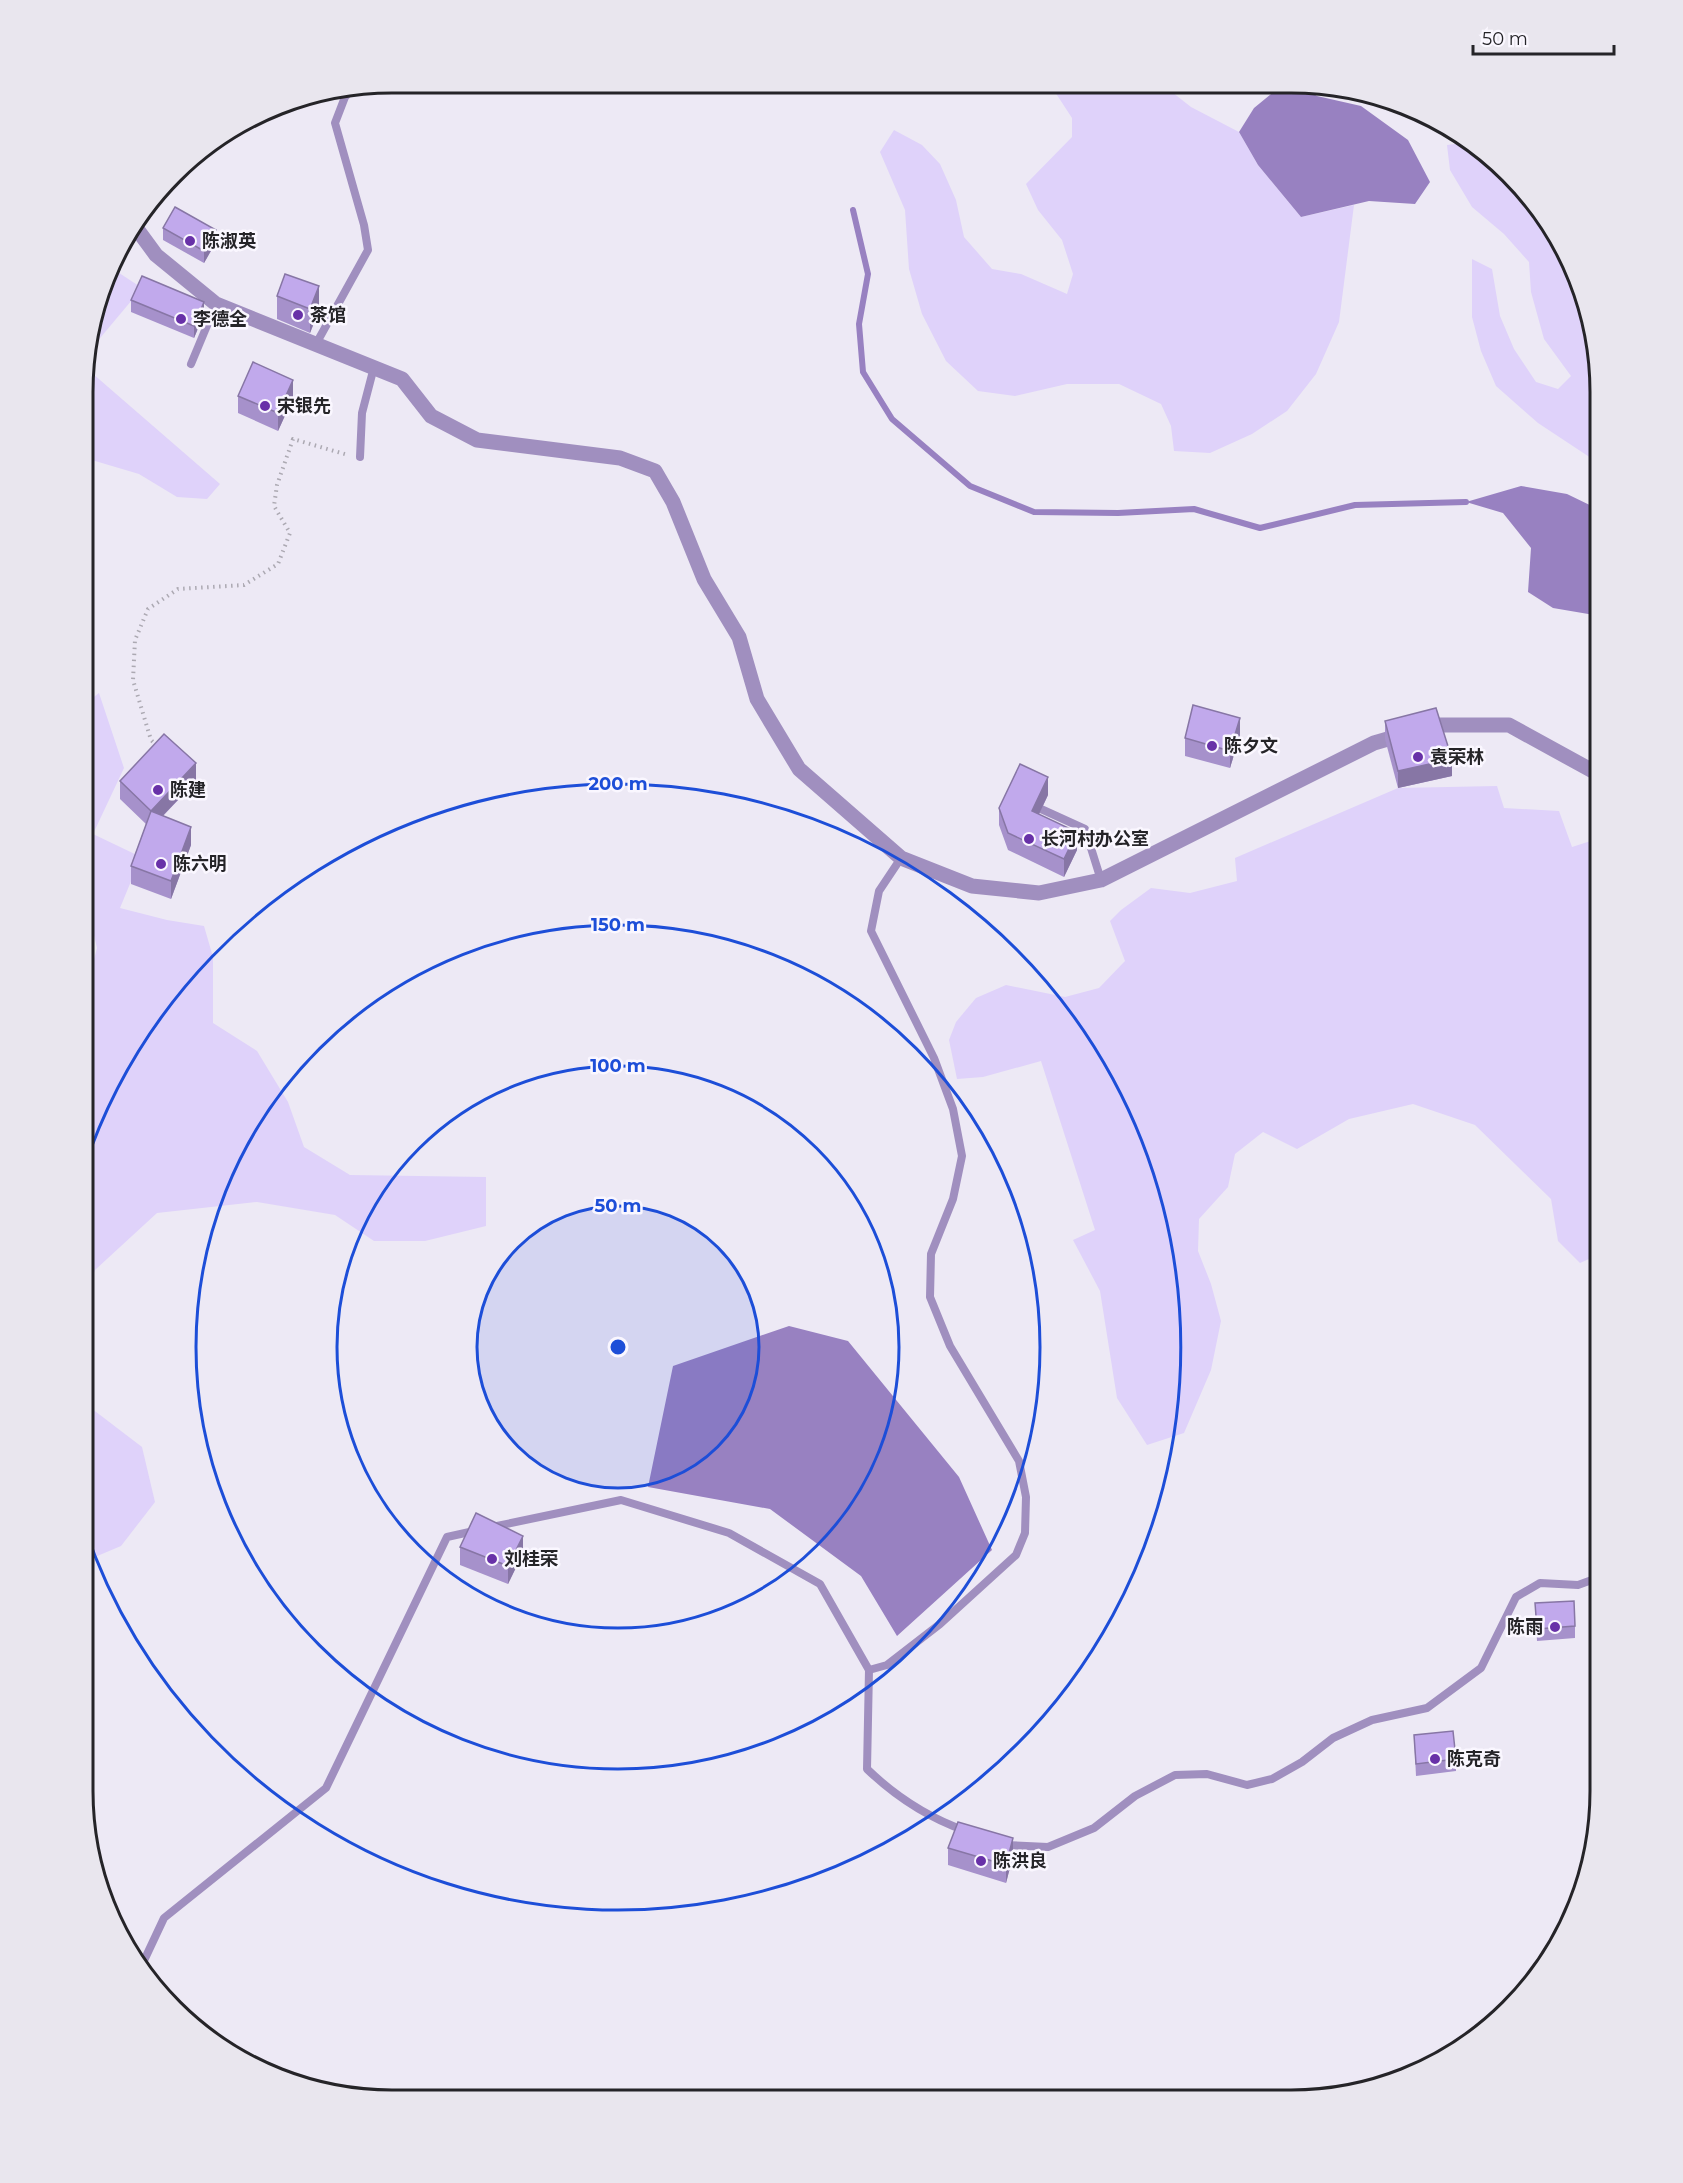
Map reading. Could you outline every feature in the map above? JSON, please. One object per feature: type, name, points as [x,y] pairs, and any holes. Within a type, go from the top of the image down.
[{"type":"street","points":[[139,232],[156,255],[216,304],[402,379],[431,416],[477,440],[620,458],[655,471],[673,502],[704,579],[739,637],[757,699],[799,769],[901,858],[972,886],[1039,893],[1101,880],[1374,743],[1436,725],[1509,725],[1590,770]]},
{"type":"lane","points":[[316,344],[368,250],[364,225],[335,123],[345,97]]},
{"type":"lane","points":[[191,364],[216,304]]},
{"type":"lane","points":[[360,457],[362,413],[374,368]]},
{"type":"lane","points":[[1041,809],[1085,829],[1101,880]]},
{"type":"lane","points":[[869,1670],[887,1665],[940,1624],[1016,1555],[1024,1533],[1026,1497],[1019,1461],[950,1346],[930,1297],[931,1254],[953,1199],[962,1156],[953,1109],[934,1058],[871,930],[879,891],[901,858]]},
{"type":"lane","points":[[145,1959],[164,1918],[326,1788],[447,1537],[621,1500],[719,1530],[820,1584],[869,1670],[867,1770],[887,1788],[946,1824],[977,1835]]},
{"type":"lane","points":[[998,1842],[1008,1846],[1048,1847],[1094,1828],[1135,1796],[1175,1775],[1207,1774],[1248,1785],[1272,1779],[1343,1733],[1372,1720],[1427,1708],[1480,1668],[1516,1597],[1540,1583],[1578,1585],[1590,1581]]},
{"type":"path","points":[[164,752],[151,740],[133,680],[135,640],[148,609],[178,589],[244,585],[278,564],[290,533],[274,506],[277,485],[293,439],[360,457]]},
{"type":"shaded area","points":[[1056,93],[1173,93],[1191,107],[1239,132],[1258,165],[1301,217],[1354,205],[1339,322],[1316,374],[1287,411],[1252,434],[1210,453],[1174,451],[1171,426],[1161,404],[1119,384],[1067,384],[1015,396],[978,391],[946,361],[922,314],[909,269],[905,210],[880,152],[894,130],[922,145],[940,164],[956,200],[964,237],[992,269],[1021,274],[1067,294],[1073,274],[1062,240],[1038,210],[1026,184],[1072,137],[1072,118]]},
{"type":"shaded area","points":[[1272,93],[1314,94],[1361,106],[1408,140],[1430,182],[1415,204],[1369,201],[1301,217],[1258,165],[1239,132],[1254,108]]},
{"type":"shaded area","points":[[1458,144],[1488,167],[1516,195],[1540,226],[1559,260],[1580,315],[1587,353],[1590,392],[1590,457],[1538,423],[1496,386],[1481,351],[1472,317],[1472,259],[1492,269],[1500,316],[1514,349],[1536,382],[1558,389],[1571,376],[1544,339],[1531,292],[1529,262],[1504,234],[1472,207],[1450,170],[1447,145]]},
{"type":"shaded area","points":[[118,273],[142,288],[98,341],[103,315]]},
{"type":"shaded area","points":[[94,375],[220,484],[207,499],[177,497],[139,474],[93,460]]},
{"type":"shaded area","points":[[1521,486],[1567,494],[1590,505],[1590,614],[1553,608],[1528,592],[1531,548],[1503,513],[1466,502]]},
{"type":"shaded area","points":[[99,693],[124,768],[93,834],[93,698]]},
{"type":"shaded area","points":[[1497,786],[1504,808],[1559,811],[1572,847],[1590,841],[1590,1258],[1580,1263],[1558,1241],[1551,1199],[1475,1125],[1413,1104],[1349,1119],[1297,1149],[1263,1132],[1235,1154],[1228,1187],[1199,1219],[1198,1251],[1211,1284],[1221,1321],[1211,1370],[1184,1433],[1147,1445],[1117,1398],[1100,1291],[1073,1240],[1095,1230],[1041,1061],[983,1077],[957,1079],[949,1040],[956,1022],[976,998],[1006,985],[1065,997],[1099,988],[1125,961],[1110,921],[1151,888],[1190,893],[1237,881],[1235,858],[1398,788]]},
{"type":"shaded area","points":[[93,834],[141,857],[120,908],[167,920],[204,926],[213,957],[213,1023],[257,1051],[288,1102],[304,1147],[350,1175],[486,1177],[486,1226],[425,1241],[374,1241],[335,1215],[257,1202],[157,1213],[95,1270],[93,1275],[93,963],[97,948],[93,931]]},
{"type":"shaded area","points":[[789,1326],[848,1341],[959,1477],[992,1550],[897,1636],[861,1576],[770,1509],[648,1487],[673,1366]]},
{"type":"shaded area","points":[[93,1410],[142,1447],[155,1502],[121,1546],[93,1558]]},
{"type":"building","points":[[175,207],[216,230],[204,251],[163,228]]},
{"type":"building","points":[[285,274],[319,286],[310,309],[277,296]]},
{"type":"building","points":[[142,276],[204,302],[194,326],[131,300]]},
{"type":"building","points":[[253,362],[293,380],[278,413],[238,396]]},
{"type":"building","points":[[1193,705],[1240,718],[1230,751],[1185,738]]},
{"type":"building","name":"袁荣林","points":[[1436,708],[1452,759],[1398,771],[1385,721]]},
{"type":"building","points":[[164,734],[196,763],[151,811],[120,781]]},
{"type":"building","points":[[1020,764],[1048,777],[1032,811],[1077,832],[1064,859],[1008,833],[999,808]]},
{"type":"building","name":"陈六明","points":[[151,811],[191,827],[171,881],[131,866]]},
{"type":"building","points":[[476,1513],[523,1536],[508,1566],[460,1547]]},
{"type":"building","points":[[1574,1601],[1575,1626],[1537,1629],[1535,1603]]},
{"type":"building","points":[[1453,1731],[1456,1759],[1416,1764],[1414,1735]]},
{"type":"building","points":[[958,1822],[1013,1838],[1006,1865],[948,1848]]},
{"type":"waterway","points":[[853,210],[868,274],[859,324],[863,372],[892,419],[970,486],[1034,512],[1118,513],[1194,509],[1260,528],[1355,505],[1466,502]]},
{"type":"place","name":"陈淑英","points":[[190,241]]},
{"type":"place","name":"茶馆","points":[[298,315]]},
{"type":"place","name":"李德全","points":[[181,319]]},
{"type":"place","name":"宋银先","points":[[265,406]]},
{"type":"place","name":"陈夕文","points":[[1212,746]]},
{"type":"place","name":"袁荣林","points":[[1418,757]]},
{"type":"place","name":"陈建","points":[[158,790]]},
{"type":"place","name":"长河村办公室","points":[[1029,839]]},
{"type":"place","name":"陈六明","points":[[161,864]]},
{"type":"place","name":"刘桂荣","points":[[492,1559]]},
{"type":"place","name":"陈雨","points":[[1555,1627]]},
{"type":"place","name":"陈克奇","points":[[1435,1759]]},
{"type":"place","name":"陈洪良","points":[[981,1861]]}]
